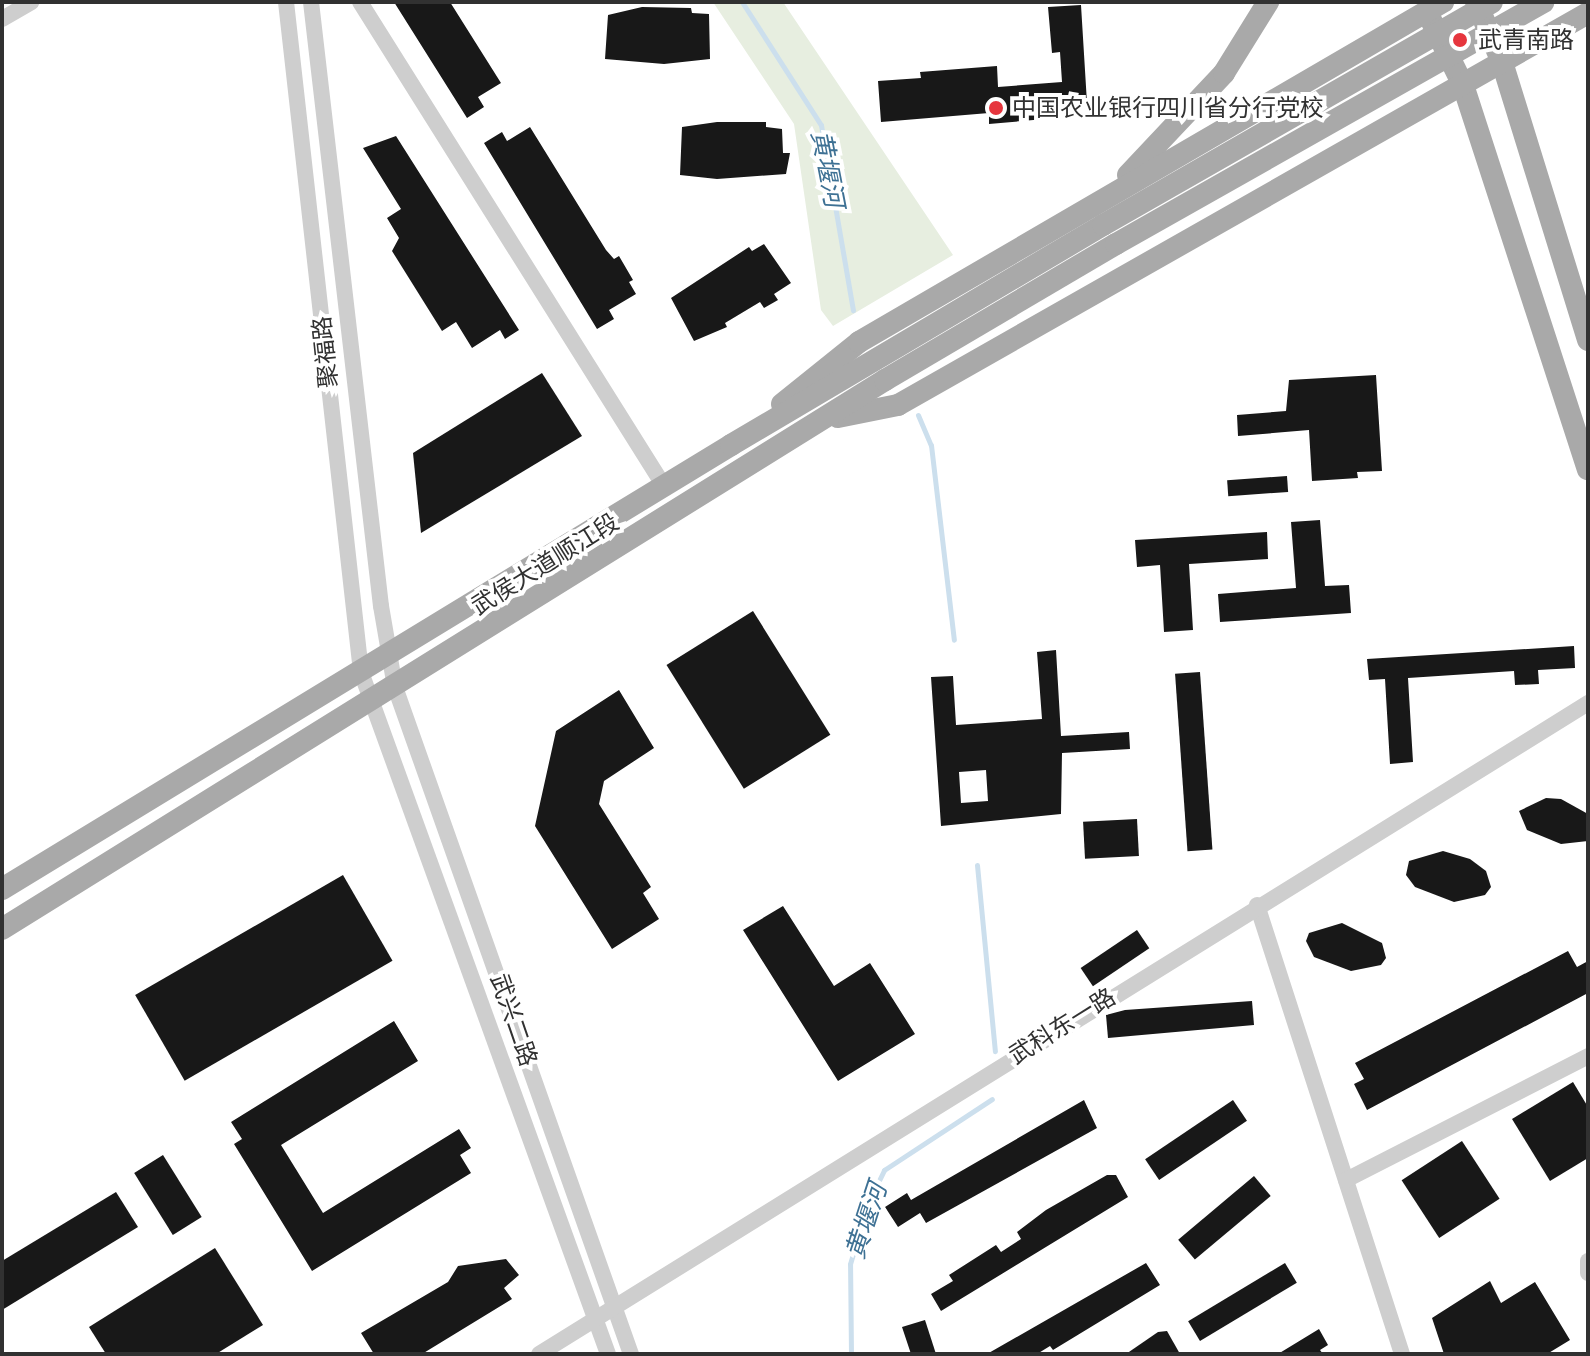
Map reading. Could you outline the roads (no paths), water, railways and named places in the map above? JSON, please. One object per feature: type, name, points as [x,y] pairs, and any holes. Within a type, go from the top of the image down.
[{"type":"main road","points":[[1112,192],[1224,73],[1268,2]]},
{"type":"main road","points":[[1476,2],[1502,62],[1588,340]]},
{"type":"main road","name":"武侯大道顺江段","points":[[2,889],[731,445],[1103,225],[1492,2]]},
{"type":"main road","name":"武侯大道顺江段","points":[[2,929],[831,418],[885,380],[1116,244],[1543,2]]},
{"type":"main road","points":[[731,445],[859,342],[1431,5],[1463,85],[1588,469]]},
{"type":"main road","points":[[831,418],[898,405],[1588,13]]},
{"type":"main road","points":[[204,767],[223,792]]},
{"type":"street","points":[[2,19],[31,2]]},
{"type":"street","name":"聚福路","points":[[286,2],[361,672],[608,1354]]},
{"type":"street","name":"武兴二路","points":[[311,2],[388,656],[395,687],[631,1354]]},
{"type":"street","points":[[360,2],[664,486]]},
{"type":"street","name":"武科东一路","points":[[539,1354],[1257,905],[1588,703]]},
{"type":"street","points":[[1257,905],[1402,1354]]},
{"type":"street","points":[[1346,1180],[1588,1056]]},
{"type":"street","points":[[1588,1261],[1588,1273]]},
{"type":"waterway","name":"黄堰河","points":[[742,2],[821,125],[853,310]]},
{"type":"waterway","name":"黄堰河","points":[[918,415],[931,445],[954,640]]},
{"type":"waterway","name":"黄堰河","points":[[977,865],[995,1051]]},
{"type":"waterway","name":"黄堰河","points":[[851,1354],[850,1264],[868,1203],[884,1170],[992,1099]]},
{"type":"place","name":"武青南路","points":[[1460,40]]},
{"type":"place","name":"中国农业银行四川省分行党校","points":[[996,108]]}]
